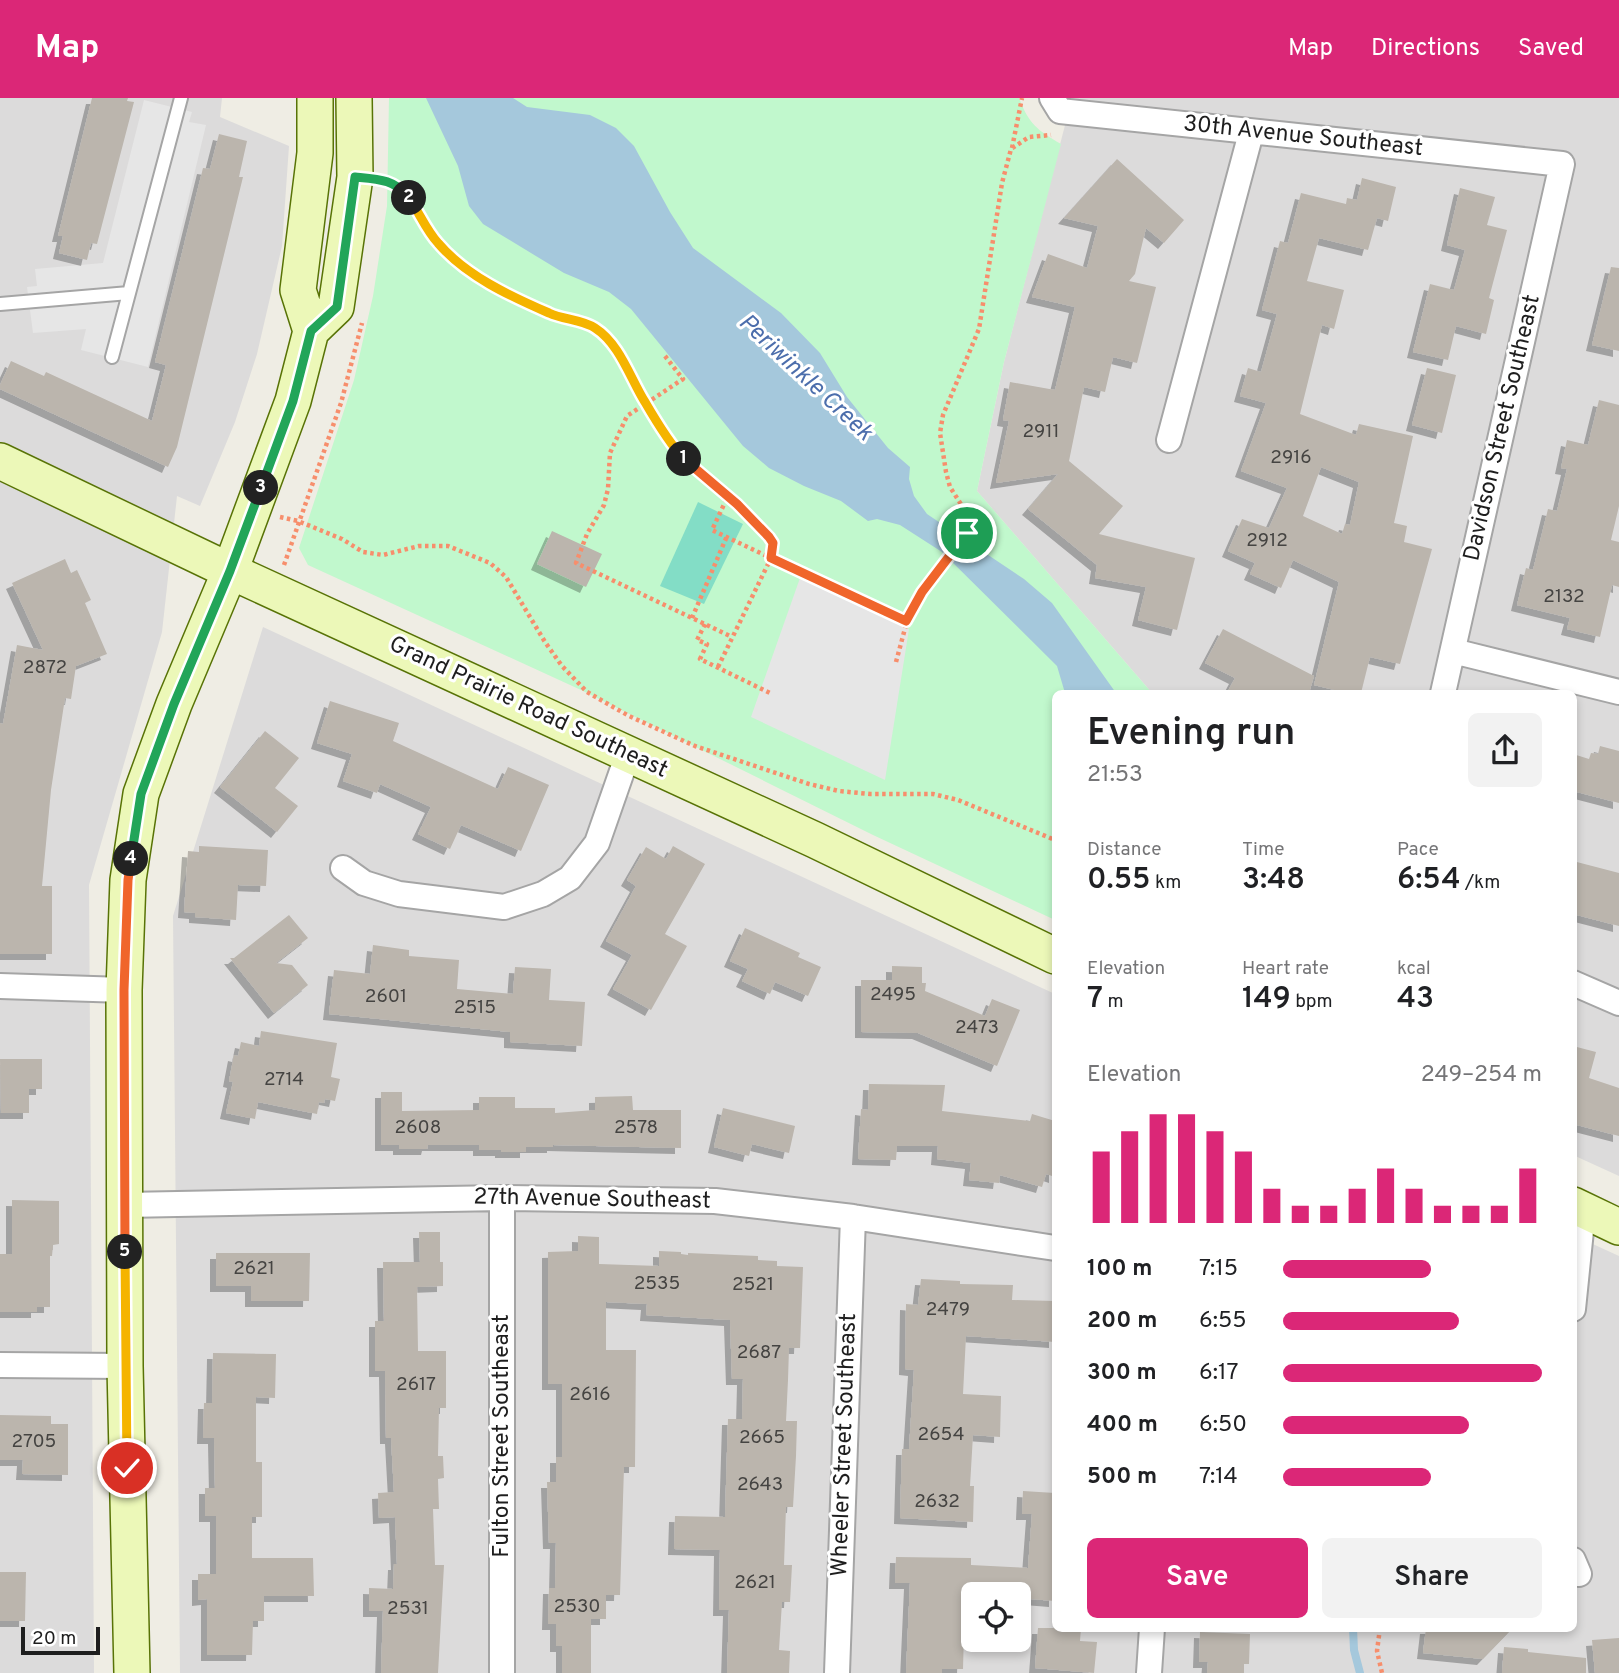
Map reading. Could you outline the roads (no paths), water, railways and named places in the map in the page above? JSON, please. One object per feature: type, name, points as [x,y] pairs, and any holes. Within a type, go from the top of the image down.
[{"type":"main road","points":[[132,1673],[125,1366],[124,990],[128,880],[141,794],[174,704],[230,571],[293,401],[311,331],[298,290],[315,153],[314,98]]},
{"type":"main road","points":[[311,331],[337,307],[355,177],[354,98]]},
{"type":"main road","name":"Grand Prairie Road Southeast","points":[[0,461],[275,592],[816,841],[1052,955]]},
{"type":"main road","points":[[1578,1208],[1619,1227]]},
{"type":"street","name":"30th Avenue Southeast","points":[[1056,105],[1251,133],[1562,164]]},
{"type":"street","points":[[1168,440],[1251,133]]},
{"type":"street","name":"Davidson Street Southeast","points":[[1444,690],[1562,164]]},
{"type":"street","points":[[1453,651],[1619,692]]},
{"type":"street","points":[[343,868],[364,883],[399,894],[504,907],[544,894],[570,878],[597,843],[628,754]]},
{"type":"street","points":[[1577,985],[1619,1003]]},
{"type":"street","points":[[0,986],[124,990]]},
{"type":"street","name":"27th Avenue Southeast","points":[[125,1205],[502,1198],[715,1201],[853,1217],[1052,1248]]},
{"type":"street","name":"Fulton Street Southeast","points":[[502,1198],[502,1673]]},
{"type":"street","points":[[1577,1228],[1578,1208]]},
{"type":"street","name":"Wheeler Street Southeast","points":[[837,1673],[853,1217]]},
{"type":"street","points":[[0,1364],[125,1366]]},
{"type":"street","points":[[1149,1673],[1152,1632]]},
{"type":"lane","points":[[112,357],[181,98]]},
{"type":"lane","points":[[0,304],[129,293]]},
{"type":"water","points":[[426,98],[513,98],[527,107],[590,115],[616,128],[634,146],[693,248],[781,313],[820,353],[847,397],[888,448],[910,467],[909,479],[914,496],[927,514],[1024,579],[1052,603],[1114,690],[1064,690],[1057,666],[942,552],[900,525],[877,519],[868,521],[841,501],[769,468],[743,446],[631,309],[609,292],[564,273],[483,224],[469,206],[458,166]]},
{"type":"waterway","name":"Periwinkle Creek","points":[[1353,1632],[1354,1650],[1360,1673]]}]
